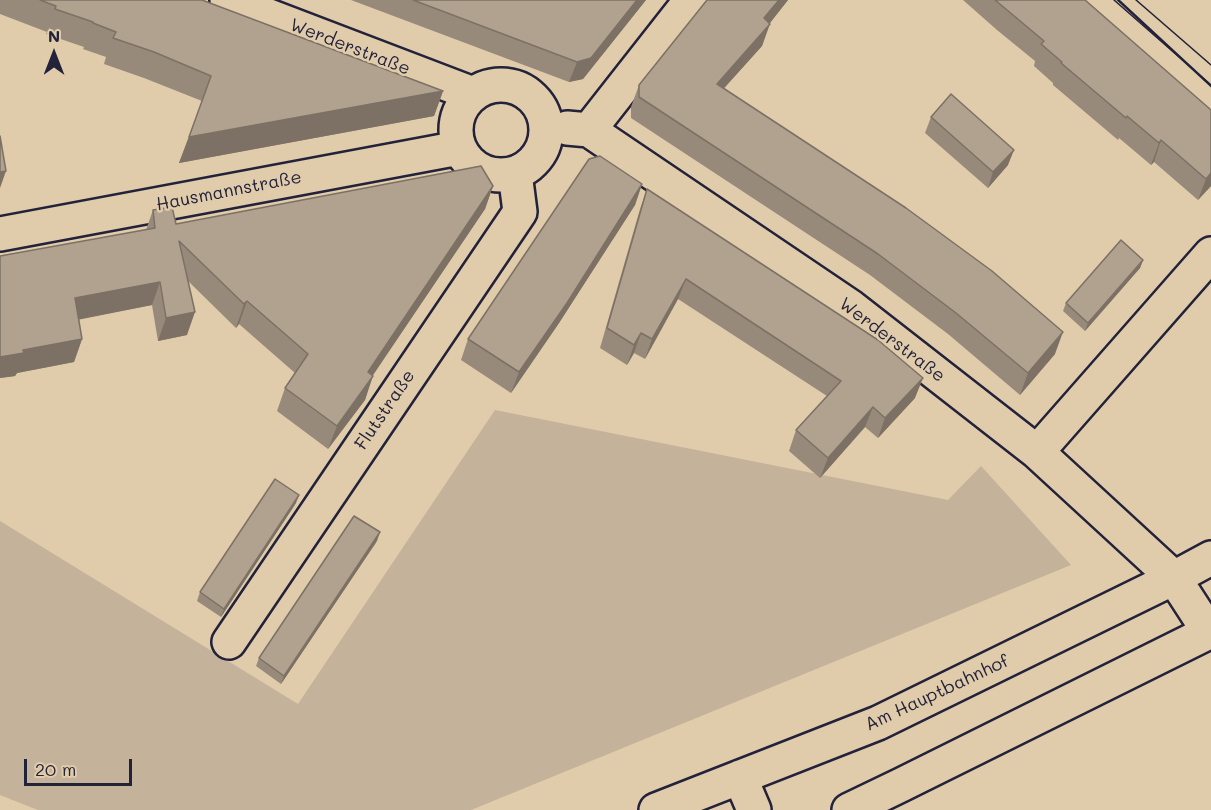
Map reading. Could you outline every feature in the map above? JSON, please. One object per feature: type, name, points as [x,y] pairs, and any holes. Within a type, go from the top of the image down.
[{"type":"street","name":"Werderstraße","points":[[227,0],[473,94]]},
{"type":"street","points":[[546,126],[589,130],[691,0]]},
{"type":"street","points":[[1092,0],[1211,110]]},
{"type":"street","points":[[499,85],[513,86],[525,92],[535,101],[546,126],[545,140],[540,153],[533,161],[516,173],[502,175],[489,174],[477,169],[466,160],[455,134],[457,119],[463,105],[473,94],[499,85]]},
{"type":"street","name":"Werderstraße","points":[[589,130],[850,307],[1037,452],[1174,578],[1210,631]]},
{"type":"street","name":"Hausmannstraße","points":[[0,234],[459,148]]},
{"type":"street","name":"Flutstraße","points":[[229,642],[520,212],[516,173]]},
{"type":"street","points":[[1037,452],[1211,254]]},
{"type":"street","name":"Am Hauptbahnhof","points":[[656,810],[878,723],[1211,558]]},
{"type":"street","points":[[849,810],[1210,631]]},
{"type":"street","points":[[740,777],[754,810]]},
{"type":"shaded area","points":[[495,410],[948,500],[981,466],[1071,565],[471,810],[38,810],[0,795],[0,521],[298,704]]},
{"type":"building","points":[[40,0],[202,0],[443,91],[189,137],[211,76],[113,38],[116,32],[55,9],[56,6]]},
{"type":"building","points":[[413,0],[637,0],[591,58],[577,62]]},
{"type":"building","points":[[707,0],[779,0],[764,18],[770,24],[717,84],[906,208],[992,271],[1063,332],[1028,373],[956,313],[878,254],[639,97],[639,85]]},
{"type":"building","points":[[995,0],[1085,0],[1211,110],[1211,173],[1206,179],[1161,140],[1159,143],[1127,116],[1126,118],[1061,63],[1041,44],[1044,41]]},
{"type":"building","points":[[951,94],[1014,150],[993,172],[931,117]]},
{"type":"building","points":[[0,136],[6,171],[0,172]]},
{"type":"building","points":[[600,156],[642,184],[567,303],[519,372],[468,339],[589,159]]},
{"type":"building","points":[[481,166],[493,186],[368,372],[373,376],[337,426],[285,388],[308,354],[247,301],[244,304],[179,241],[195,312],[166,318],[160,282],[75,298],[82,339],[23,350],[24,353],[0,357],[0,256],[155,228],[153,210],[172,207],[176,224]]},
{"type":"building","points":[[647,189],[878,340],[923,378],[885,418],[873,407],[828,458],[796,430],[841,381],[686,279],[652,339],[641,333],[634,345],[607,328]]},
{"type":"building","points":[[1121,240],[1143,260],[1088,323],[1066,303]]},
{"type":"building","points":[[275,479],[299,495],[224,609],[200,592]]},
{"type":"building","points":[[354,516],[380,532],[284,676],[259,658]]},
{"type":"tram line","points":[[1114,0],[1211,85]]},
{"type":"tram line","points":[[1136,0],[1211,65]]}]
